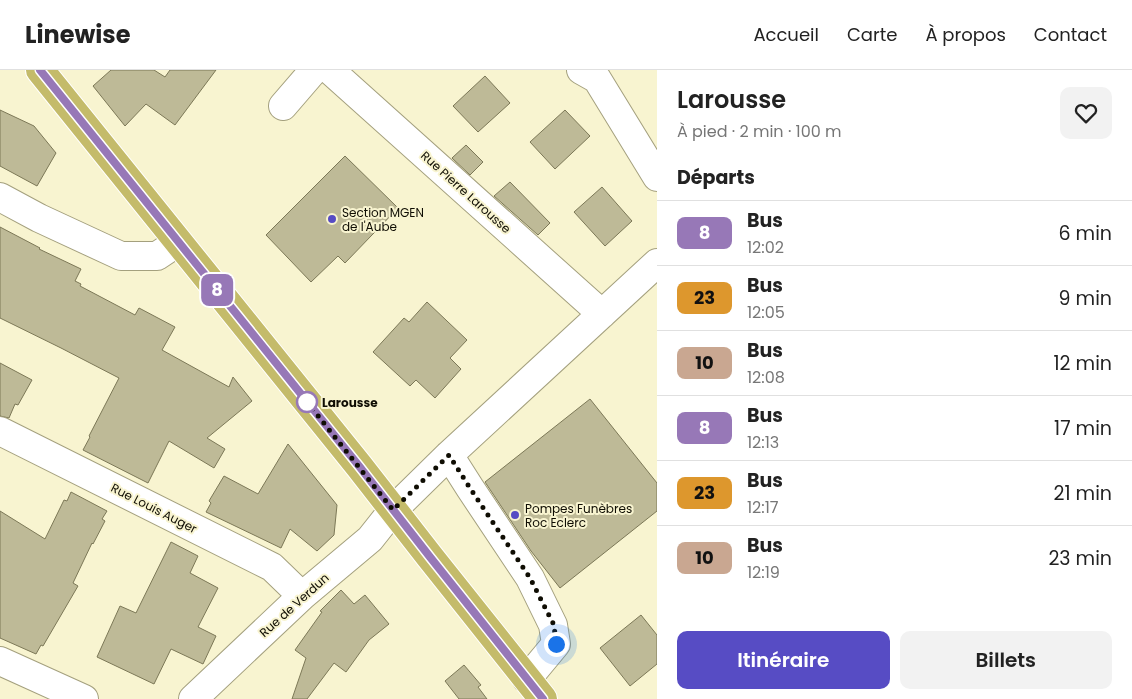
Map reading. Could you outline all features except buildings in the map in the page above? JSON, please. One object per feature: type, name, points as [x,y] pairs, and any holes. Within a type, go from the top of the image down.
[{"type":"main road","points":[[40,70],[359,466],[535,689]]},
{"type":"street","points":[[283,106],[314,70]]},
{"type":"street","name":"Rue Pierre Larousse","points":[[330,70],[602,314]]},
{"type":"street","points":[[581,70],[597,79],[657,177]]},
{"type":"street","points":[[0,197],[39,218],[121,256],[157,256],[178,242]]},
{"type":"street","points":[[393,510],[449,455],[657,263]]},
{"type":"street","name":"Rue Louis Auger","points":[[0,431],[272,567],[302,596]]},
{"type":"street","points":[[449,455],[530,578],[554,625],[556,644],[535,689]]},
{"type":"street","name":"Rue de Verdun","points":[[193,699],[302,596],[370,539],[393,510]]},
{"type":"street","points":[[0,661],[84,699]]},
{"type":"bus line","name":"8","points":[[40,70],[359,466],[543,699]]},
{"type":"place","name":"Section MGEN de l'Aube","points":[[332,219]]},
{"type":"place","name":"Larousse","points":[[307,402]]},
{"type":"place","name":"Pompes Funèbres Roc Eclerc","points":[[515,515]]},
{"type":"route","points":[[307,402],[393,510],[449,455],[530,578],[554,625],[556,644]]}]
